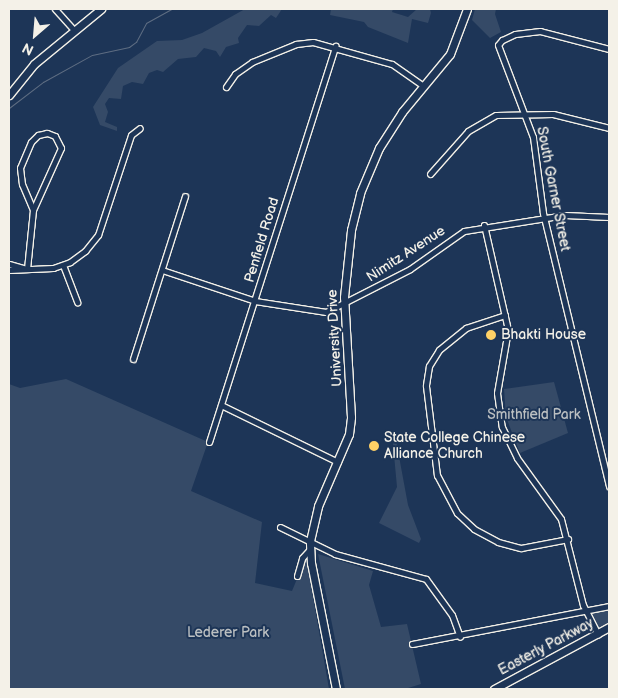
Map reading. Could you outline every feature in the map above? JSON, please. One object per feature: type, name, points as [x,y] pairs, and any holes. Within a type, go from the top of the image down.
[{"type":"main road","points":[[9,95],[34,64],[73,30],[101,9]]},
{"type":"main road","name":"University Drive","points":[[336,689],[310,545],[315,514],[349,434],[351,418],[344,305],[351,230],[366,178],[385,137],[423,86],[450,54],[467,9]]},
{"type":"main road","name":"Easterly Parkway","points":[[494,689],[609,627]]},
{"type":"street","points":[[55,9],[73,30]]},
{"type":"street","name":"South Garner Street","points":[[609,49],[540,31],[515,34],[502,40],[498,45],[524,112],[534,144],[544,218],[609,486]]},
{"type":"street","points":[[226,87],[244,66],[296,44],[313,42],[335,46],[399,67],[423,86]]},
{"type":"street","name":"Penfield Road","points":[[209,442],[335,46]]},
{"type":"street","points":[[430,174],[476,125],[496,115],[524,112],[568,116],[609,128]]},
{"type":"street","points":[[9,270],[63,265],[85,251],[98,235],[131,135],[140,128]]},
{"type":"street","points":[[27,269],[33,210],[61,148],[55,136],[47,133],[35,137],[22,158],[20,179],[33,210]]},
{"type":"street","points":[[29,198],[42,192]]},
{"type":"street","points":[[133,359],[186,196]]},
{"type":"street","name":"Nimitz Avenue","points":[[162,270],[255,301],[318,312],[344,305],[410,269],[460,233],[484,225],[572,214],[609,217]]},
{"type":"street","points":[[484,225],[505,315],[508,336],[497,392],[502,427],[516,458],[557,512],[568,538],[585,610],[598,634]]},
{"type":"street","points":[[9,264],[27,269]]},
{"type":"street","points":[[63,265],[77,302]]},
{"type":"street","points":[[505,315],[466,328],[439,350],[430,366],[426,386],[437,475],[457,513],[474,529],[498,542],[521,548],[568,538]]},
{"type":"street","points":[[221,405],[338,462]]},
{"type":"street","points":[[280,527],[310,545],[335,554],[426,579],[452,615],[460,637]]},
{"type":"street","points":[[297,576],[303,555],[310,545]]},
{"type":"street","points":[[412,644],[460,637],[609,606]]},
{"type":"green space","points":[[245,9],[282,9],[276,18],[271,15],[259,26],[247,25],[238,38],[239,43],[226,47],[220,57],[216,51],[204,48],[196,57],[178,59],[163,72],[157,70],[149,73],[143,84],[132,82],[123,86],[121,99],[109,98],[105,104],[108,112],[105,122],[117,127],[117,131],[100,125],[93,107],[118,68],[157,41],[182,40],[202,33]]},
{"type":"green space","points":[[331,9],[393,9],[392,12],[408,17],[417,9],[430,9],[431,13],[428,23],[412,19],[408,43],[368,27],[364,22],[330,15]]},
{"type":"green space","points":[[475,9],[496,9],[495,14],[501,32],[490,38],[472,20]]},
{"type":"green space","name":"Lederer Park","points":[[66,379],[208,442],[191,491],[262,522],[255,583],[292,591],[306,557],[329,689],[9,689],[9,384],[20,388]]},
{"type":"green space","name":"Smithfield Park","points":[[554,382],[568,433],[520,453],[506,417],[504,389]]},
{"type":"green space","points":[[396,440],[408,505],[421,539],[419,543],[379,523],[397,487],[393,444]]},
{"type":"green space","points":[[318,554],[373,571],[369,585],[381,627],[407,624],[421,684],[405,689],[345,689]]},
{"type":"green space","points":[[609,608],[609,623],[599,627],[592,613]]},
{"type":"waterway","points":[[9,108],[43,82],[92,55],[129,47],[136,42],[146,23],[171,9]]},
{"type":"place","name":"Bhakti House","points":[[491,335]]},
{"type":"place","name":"State College Chinese Alliance Church","points":[[374,446]]}]
